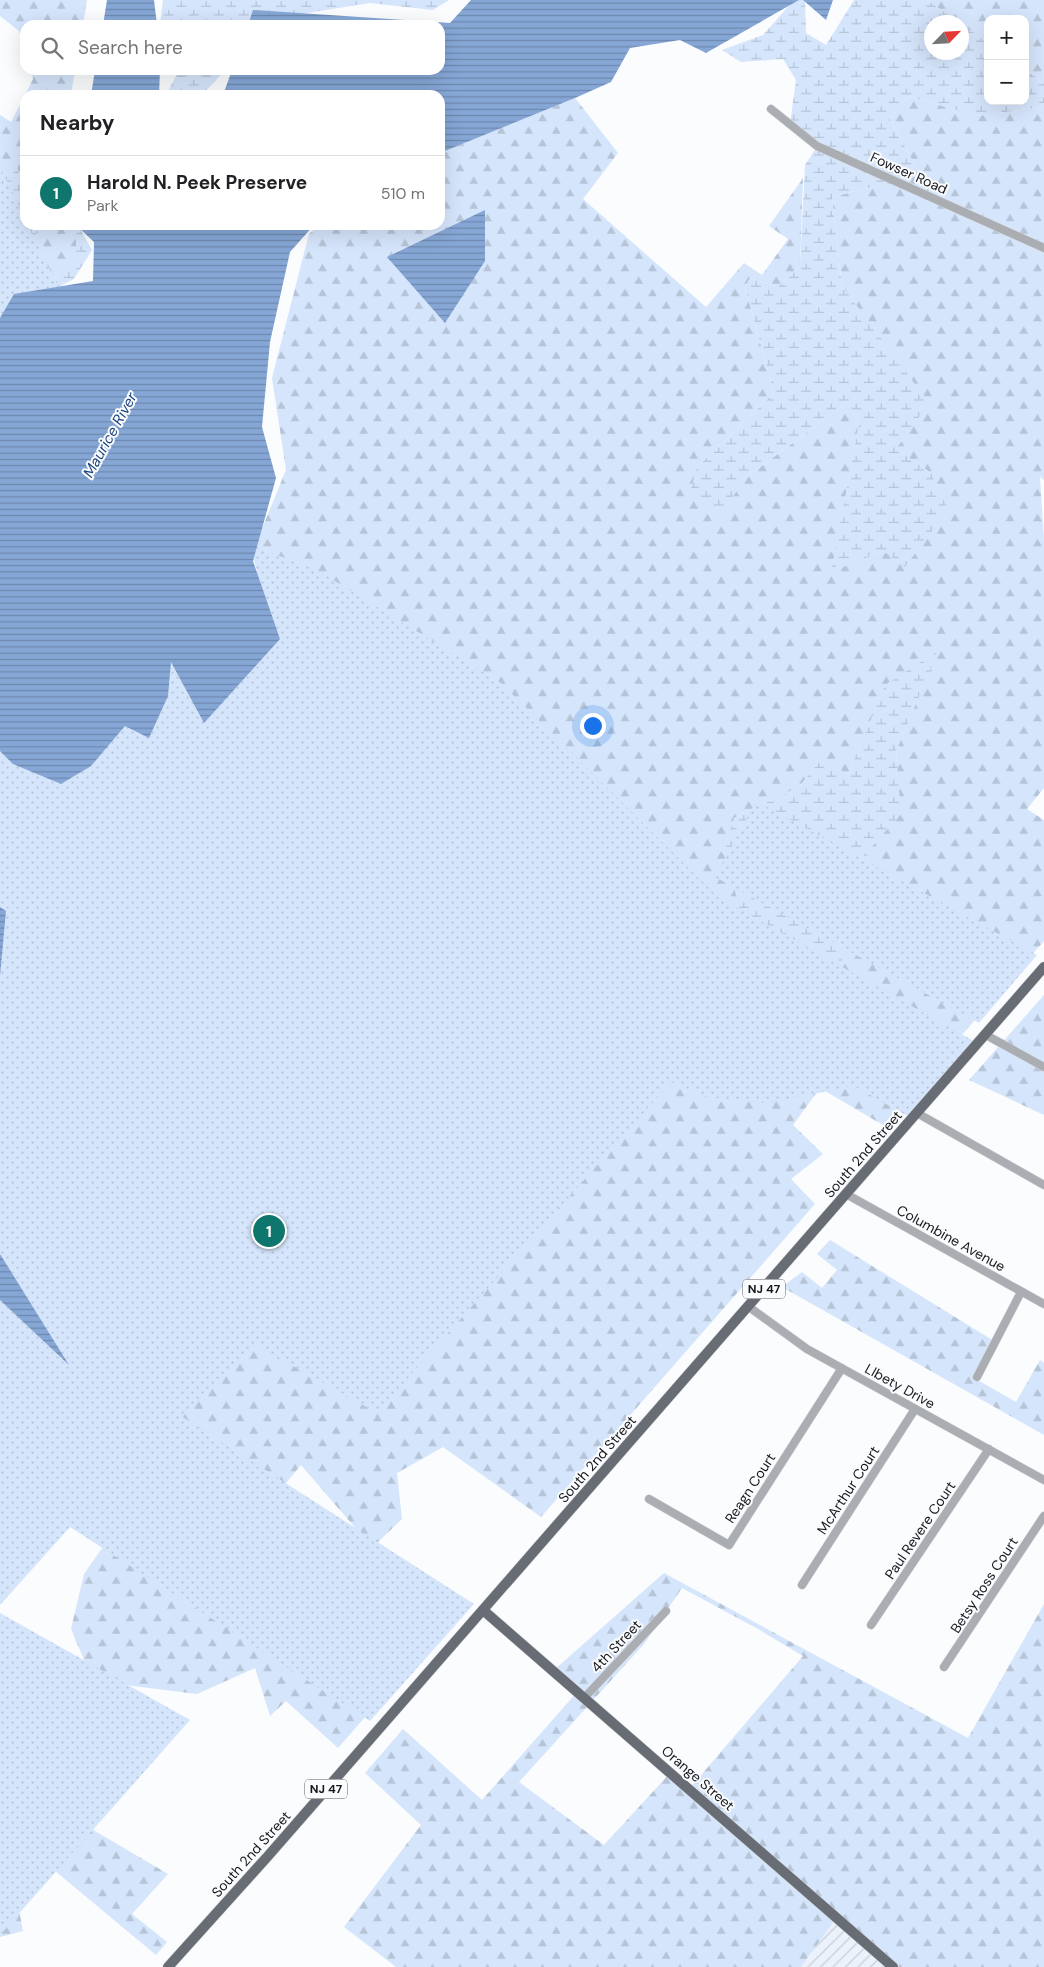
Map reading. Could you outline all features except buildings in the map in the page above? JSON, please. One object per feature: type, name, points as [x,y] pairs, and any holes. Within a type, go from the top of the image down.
[{"type":"main road","name":"South 2nd Street","points":[[168,1967],[749,1307],[1044,967]]},
{"type":"main road","name":"Orange Street","points":[[483,1610],[893,1967]]},
{"type":"street","name":"Fowser Road","points":[[771,109],[818,146],[1044,248]]},
{"type":"street","points":[[986,1034],[1044,1067]]},
{"type":"street","points":[[917,1113],[1044,1185]]},
{"type":"street","name":"Columbine Avenue","points":[[846,1194],[1044,1304]]},
{"type":"street","points":[[977,1377],[1021,1292]]},
{"type":"street","name":"LIbety Drive","points":[[749,1307],[807,1349],[1044,1480]]},
{"type":"street","name":"Reagn Court","points":[[649,1500],[729,1545],[842,1368]]},
{"type":"street","name":"McArthur Court","points":[[802,1584],[915,1408]]},
{"type":"street","name":"Paul Revere Court","points":[[871,1625],[989,1449]]},
{"type":"street","name":"Betsy Ross Court","points":[[944,1667],[1044,1516]]},
{"type":"street","name":"4th Street","points":[[585,1698],[666,1612]]},
{"type":"shaded area","points":[[837,1917],[893,1967],[801,1967]]},
{"type":"green space","points":[[0,0],[87,0],[84,20],[20,20],[20,34],[19,31],[0,16]]},
{"type":"green space","points":[[163,0],[449,0],[433,10],[370,3],[268,20],[161,20]]},
{"type":"green space","points":[[794,0],[805,0],[806,33],[826,45],[854,0],[927,0],[949,15],[924,15],[924,60],[969,60],[969,29],[984,40],[984,105],[1029,105],[1029,72],[1044,84],[1044,105],[1042,107],[977,116],[908,96],[890,119],[920,175],[832,197],[842,286],[929,403],[896,449],[931,473],[948,509],[905,567],[883,551],[831,572],[859,424],[848,402],[744,479],[721,515],[690,492],[697,467],[774,393],[745,287],[750,278],[778,287],[800,266],[805,165],[818,145],[790,124],[796,80],[783,59],[741,62],[722,50],[763,35]]},
{"type":"green space","points":[[927,0],[1044,0],[1044,84],[1029,72],[1029,15],[984,15],[984,40],[969,30],[969,15],[948,15]]},
{"type":"green space","points":[[32,75],[74,75],[72,90],[28,90],[33,79]]},
{"type":"green space","points":[[176,75],[220,75],[206,90],[169,90]]},
{"type":"green space","points":[[908,96],[977,116],[1042,107],[1044,105],[1044,480],[1040,477],[1044,540],[1044,788],[1027,809],[1044,820],[1044,941],[883,1125],[820,1088],[793,1125],[823,1154],[791,1179],[815,1204],[541,1517],[443,1447],[397,1473],[402,1519],[377,1543],[364,1538],[301,1465],[270,1502],[457,1612],[338,1748],[286,1701],[270,1716],[255,1668],[197,1694],[93,1681],[71,1629],[84,1574],[149,1481],[0,737],[265,614],[254,548],[286,470],[272,378],[309,234],[314,230],[445,230],[445,151],[575,98],[618,153],[583,199],[706,307],[744,263],[762,275],[788,239],[769,226],[803,178],[800,266],[778,287],[750,278],[745,287],[774,393],[697,467],[721,515],[744,479],[848,402],[859,424],[832,571],[883,551],[931,473],[895,449],[928,403],[842,286],[832,197],[920,175],[890,119]],"holes":[[[937,652],[896,751],[900,814],[867,852],[872,881],[844,942],[744,931],[734,818],[799,787],[822,758],[848,775],[885,686]]]},
{"type":"green space","points":[[20,105],[20,178],[15,161],[0,187],[0,115],[11,122]]},
{"type":"green space","points":[[15,160],[20,178],[20,230],[35,230],[37,236],[12,275],[41,289],[76,259],[76,230],[81,230],[92,250],[74,279],[21,306],[0,334],[0,187]]},
{"type":"green space","points":[[0,167],[20,208],[20,230],[30,230],[58,286],[46,294],[0,340]]},
{"type":"green space","points":[[35,230],[76,230],[76,259],[41,289],[12,275],[37,236]]},
{"type":"green space","points":[[250,545],[317,570],[501,683],[718,897],[979,1044],[913,1119],[854,1086],[767,1103],[707,1097],[671,1082],[377,1413],[254,1344],[181,1416],[474,1604],[370,1721],[70,1527],[0,1605],[0,717],[256,591],[257,571]]},
{"type":"green space","points":[[938,651],[896,751],[901,814],[867,852],[872,881],[844,942],[838,1005],[744,930],[725,848],[734,818],[799,787],[822,758],[848,775],[885,685]]},
{"type":"green space","points":[[756,801],[1037,955],[979,1023],[715,877]]},
{"type":"green space","points":[[1044,995],[1044,1115],[969,1080]]},
{"type":"green space","points":[[830,1240],[994,1341],[974,1378],[1016,1402],[1040,1360],[1044,1363],[1044,1435],[782,1287],[802,1272],[822,1288],[837,1270],[817,1254]]},
{"type":"green space","points":[[664,1573],[968,1738],[1044,1604],[1044,1967],[893,1967],[837,1917],[801,1967],[396,1967],[344,1927],[421,1825],[365,1773],[403,1729],[482,1800],[578,1691],[554,1670]],"holes":[[[682,1588],[803,1656],[690,1788],[671,1772],[604,1845],[519,1782],[644,1644]]]},
{"type":"green space","points":[[0,1613],[190,1720],[0,1935]]},
{"type":"green space","points":[[0,1814],[78,1821],[168,1874],[132,1914],[167,1942],[156,1955],[54,1870],[19,1910],[23,1931],[0,1937]]},
{"type":"water","points":[[107,0],[154,0],[156,20],[104,20]]},
{"type":"water","points":[[471,0],[799,0],[706,53],[680,40],[630,48],[611,82],[445,151],[445,90],[225,90],[230,75],[445,75],[445,23],[450,23]]},
{"type":"water","points":[[803,0],[833,0],[826,20]]},
{"type":"water","points":[[253,10],[405,20],[250,20]]},
{"type":"water","points":[[94,75],[160,75],[159,90],[92,90]]},
{"type":"water","points":[[485,210],[485,261],[445,323],[387,257]]},
{"type":"water","name":"Maurice River","points":[[81,230],[310,230],[290,252],[270,342],[262,427],[276,478],[253,561],[280,639],[204,723],[171,662],[168,696],[149,738],[125,726],[91,766],[61,784],[13,764],[0,751],[0,318],[14,294],[93,281],[94,242]]},
{"type":"water","points":[[0,907],[6,911],[0,976]]},
{"type":"water","points":[[0,1254],[69,1365],[0,1300]]},
{"type":"place","name":"Harold N. Peek Preserve","points":[[269,1231]]}]
